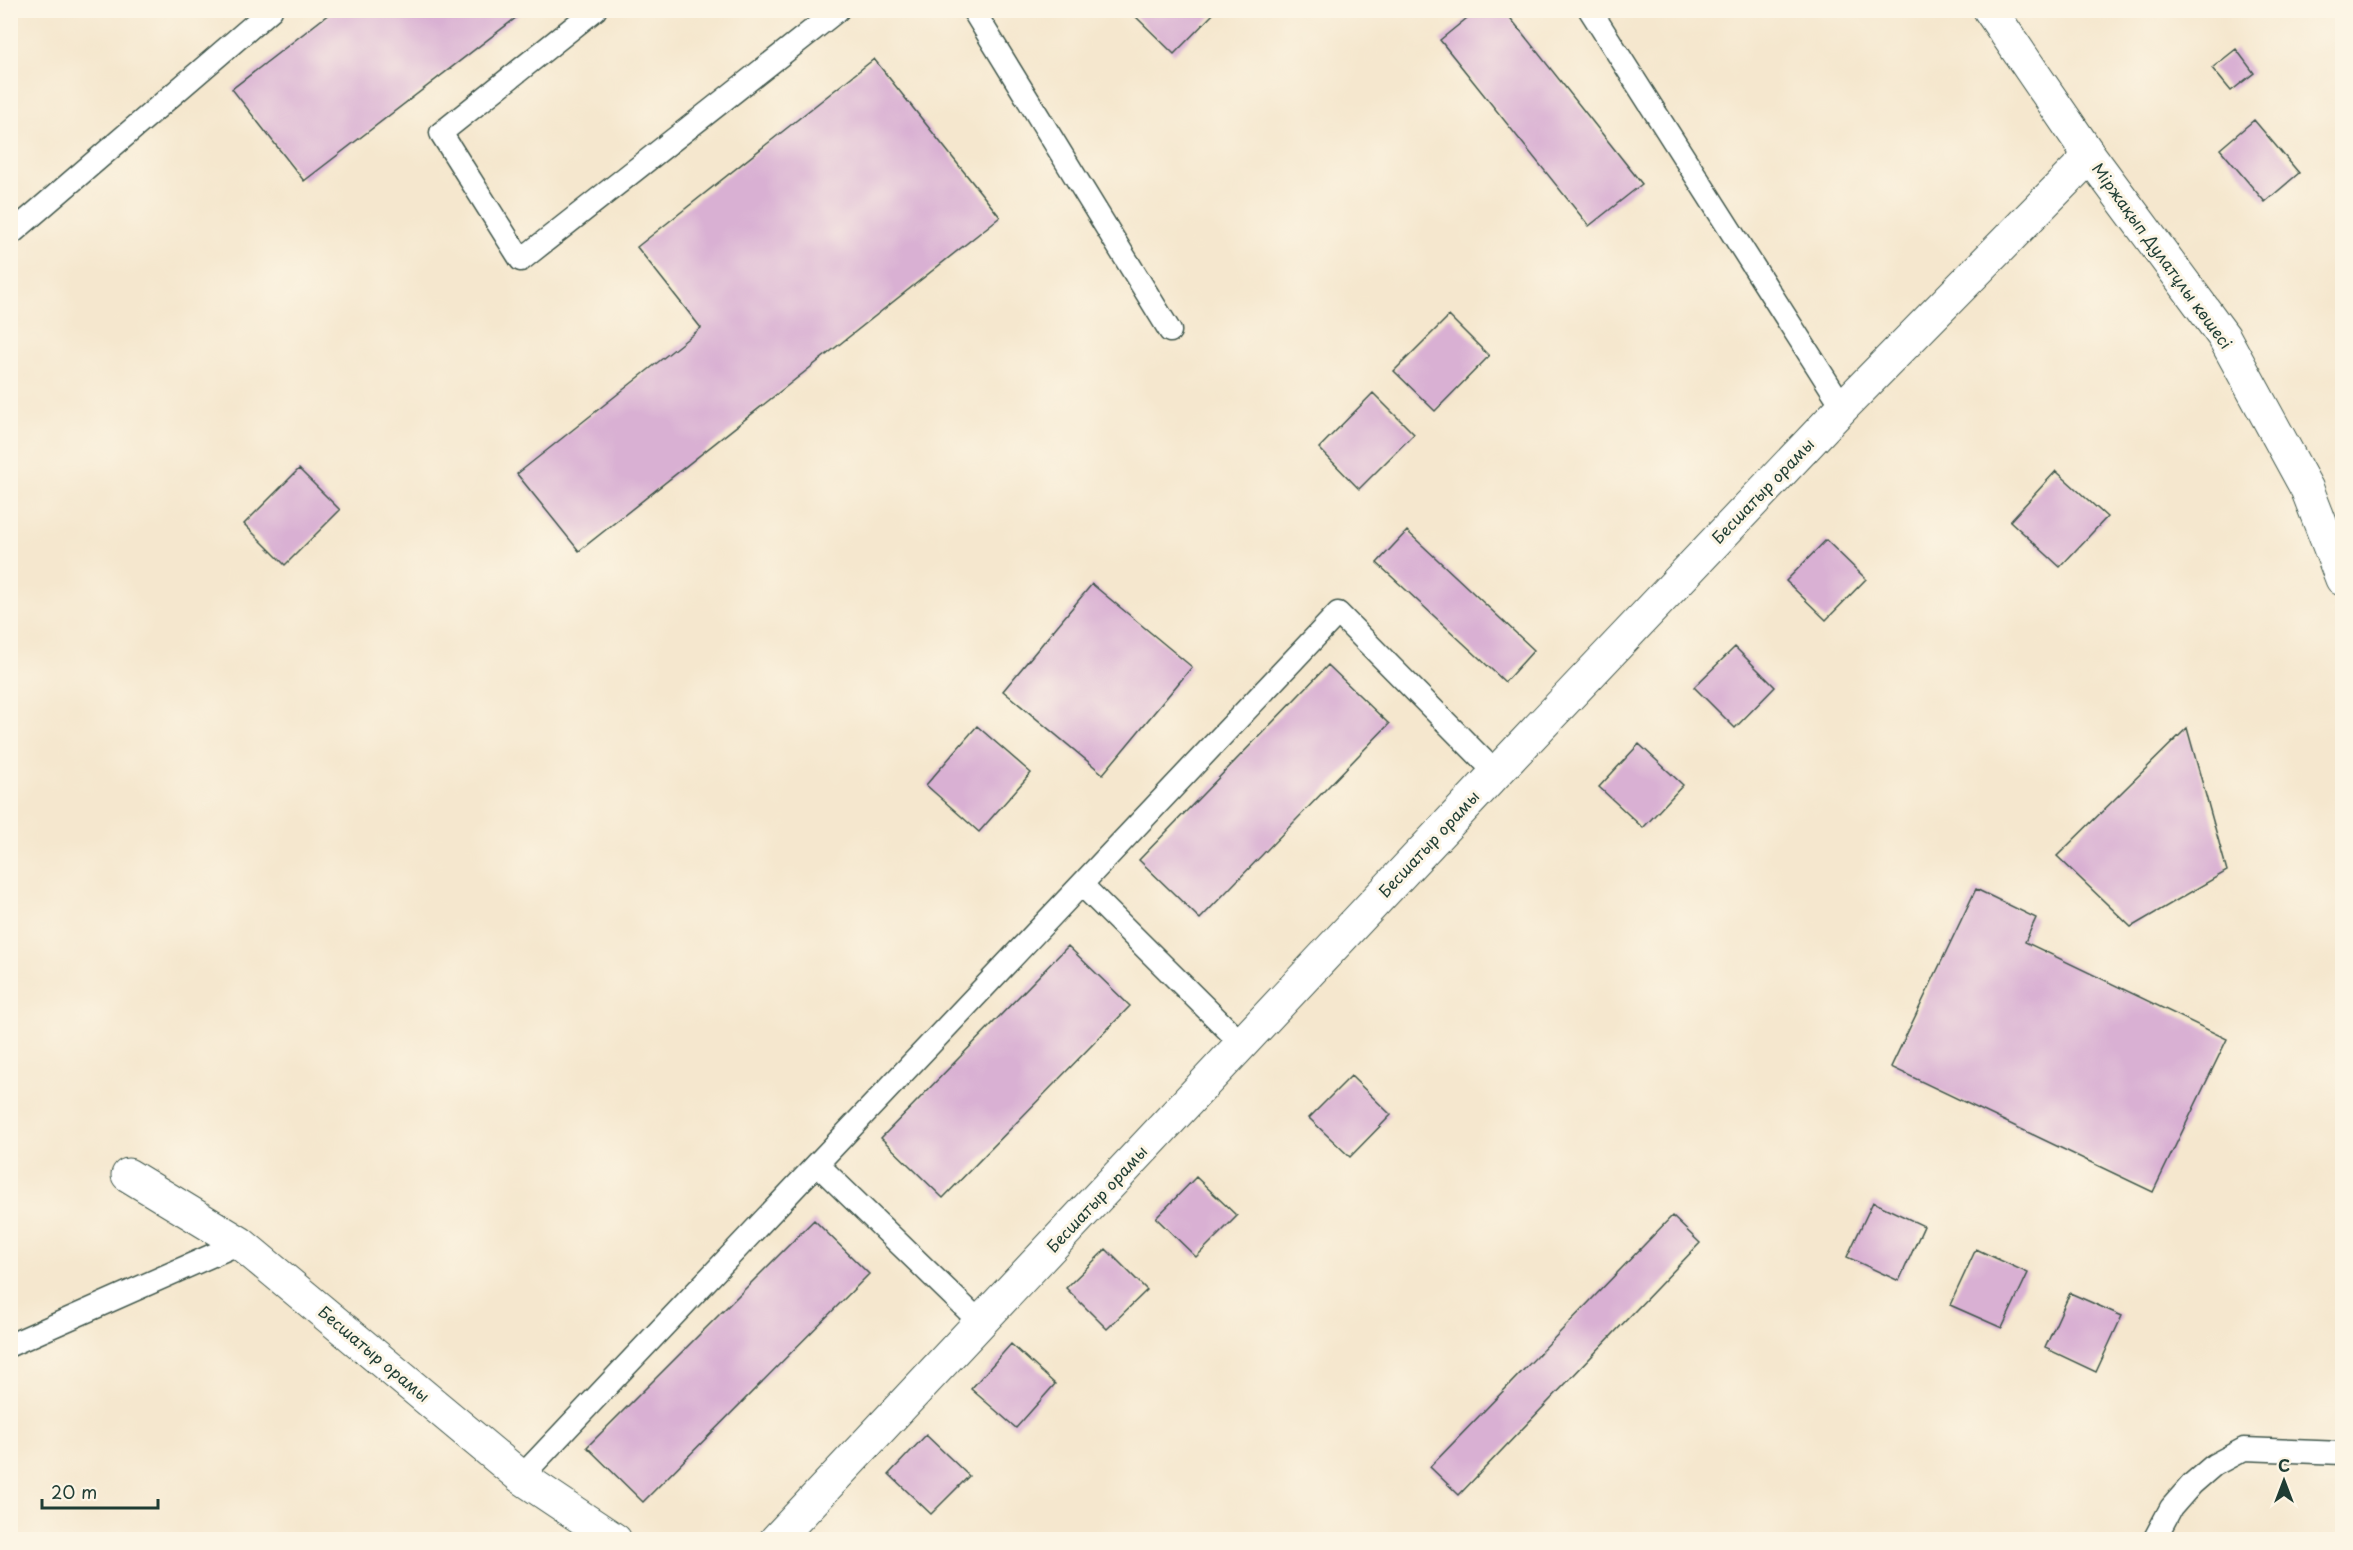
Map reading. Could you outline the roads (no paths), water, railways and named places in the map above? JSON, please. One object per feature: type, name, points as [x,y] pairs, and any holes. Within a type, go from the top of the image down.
[{"type":"street","name":"Міржақып Дулатұлы көшесі","points":[[1990,10],[2090,156],[2224,337],[2307,489],[2334,529],[2343,579]]},
{"type":"street","name":"Бесшатыр орамы","points":[[776,1539],[1496,772],[1843,407],[2090,156]]},
{"type":"street","name":"Бесшатыр орамы","points":[[128,1175],[240,1243],[521,1477],[615,1539]]},
{"type":"lane","points":[[12,233],[272,10]]},
{"type":"lane","points":[[595,10],[441,134],[521,260],[838,10]]},
{"type":"lane","points":[[973,10],[1170,331]]},
{"type":"lane","points":[[1590,10],[1843,407]]},
{"type":"lane","points":[[521,1477],[1338,613],[1496,772]]},
{"type":"lane","points":[[1082,885],[1242,1044]]},
{"type":"lane","points":[[817,1164],[981,1323]]},
{"type":"lane","points":[[10,1345],[240,1243]]},
{"type":"lane","points":[[2154,1539],[2171,1508],[2192,1484],[2214,1465],[2244,1449],[2343,1453]]}]
